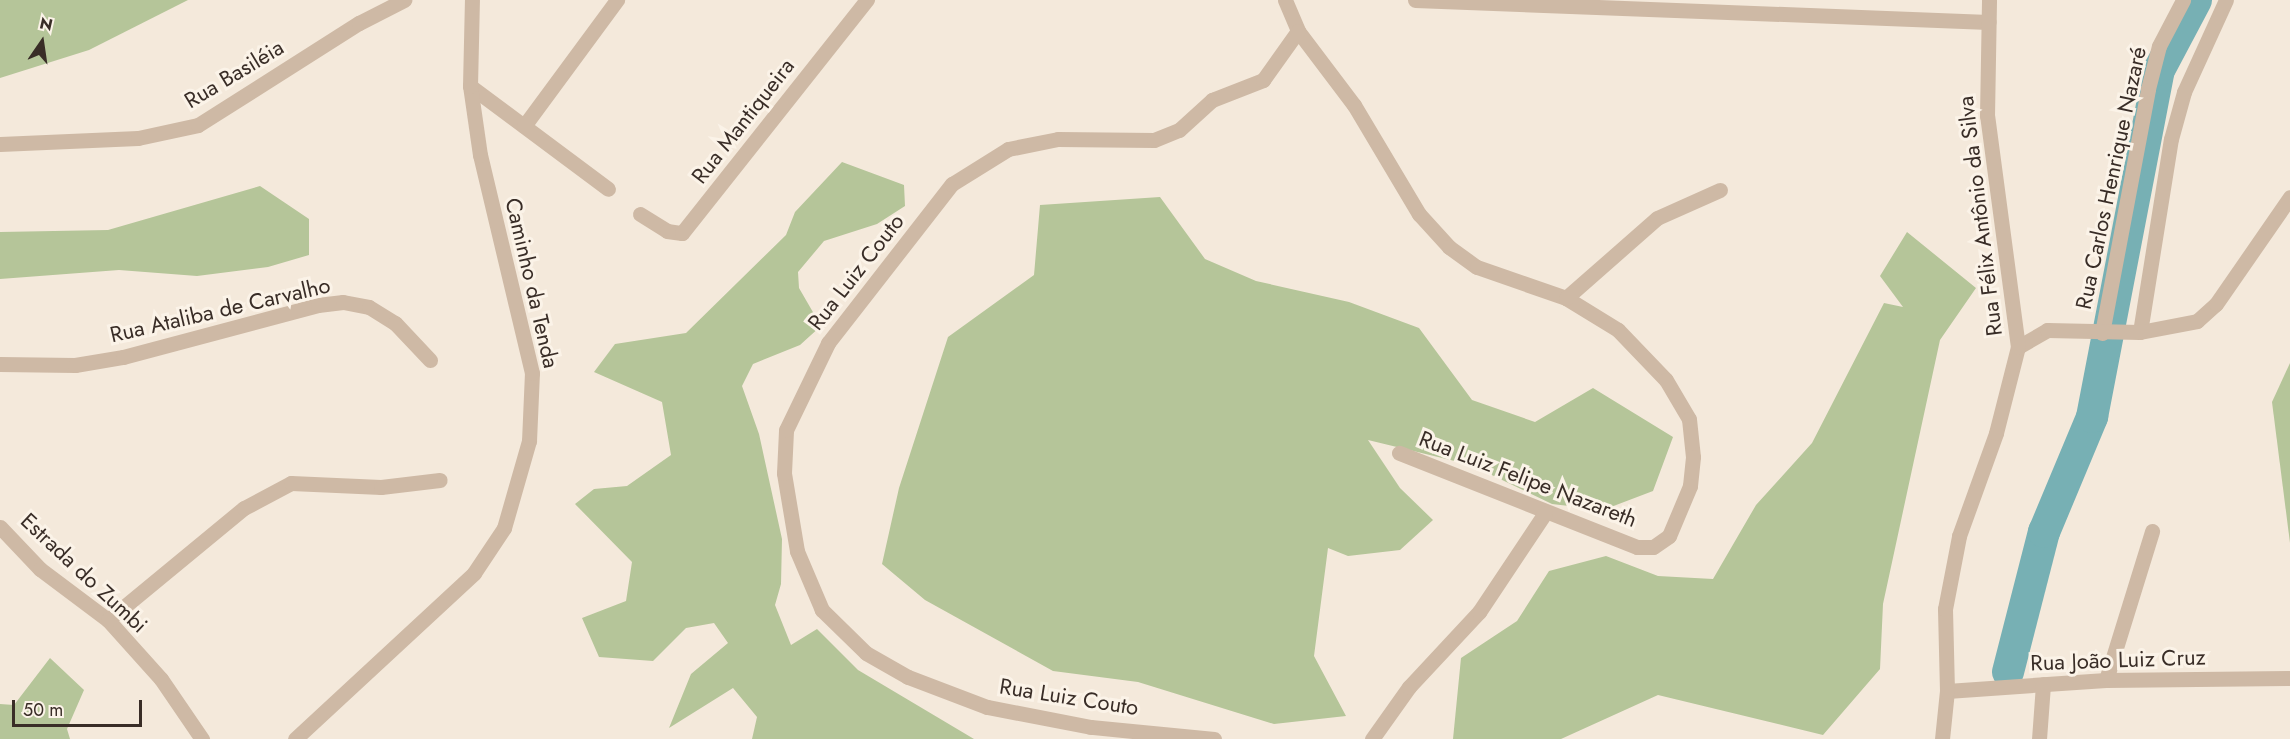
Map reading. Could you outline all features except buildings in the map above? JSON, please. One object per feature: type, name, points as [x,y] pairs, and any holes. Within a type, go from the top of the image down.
[{"type":"street","name":"Rua Basiléia","points":[[0,144],[138,138],[198,125],[359,23],[404,0]]},
{"type":"street","name":"Caminho da Tenda","points":[[295,739],[474,573],[504,528],[529,441],[531,373],[480,155],[471,86],[472,0]]},
{"type":"street","points":[[524,126],[617,0]]},
{"type":"street","name":"Rua Mantiqueira","points":[[640,214],[667,231],[682,233],[867,0]]},
{"type":"street","name":"Rua Luiz Felipe Nazareth","points":[[1285,0],[1298,31],[1354,105],[1419,214],[1449,247],[1509,281],[1566,298],[1618,330],[1666,380],[1689,419],[1690,486],[1670,536],[1653,547],[1637,546],[1545,513],[1399,453]]},
{"type":"street","points":[[1415,0],[1989,22]]},
{"type":"street","name":"Rua Félix Antônio da Silva","points":[[1942,739],[1947,691],[1945,609],[1959,536],[1996,433],[2018,347],[1987,116],[1989,0]]},
{"type":"street","name":"Rua Carlos Henrique Nazaré","points":[[2102,333],[2148,88],[2159,46],[2183,0]]},
{"type":"street","points":[[2140,332],[2171,139],[2184,92],[2226,0]]},
{"type":"street","name":"Rua Luiz Couto","points":[[1214,739],[1091,727],[987,707],[908,677],[866,653],[822,610],[796,551],[784,473],[786,430],[828,343],[952,184],[1008,149],[1058,139],[1154,140],[1179,130],[1212,100],[1263,80],[1298,31]]},
{"type":"street","points":[[471,86],[608,189]]},
{"type":"street","points":[[1566,298],[1657,218],[1720,190]]},
{"type":"street","points":[[2018,347],[2047,330],[2102,333],[2140,332],[2174,328],[2197,321],[2210,310],[2290,198]]},
{"type":"street","name":"Rua Ataliba de Carvalho","points":[[0,364],[75,365],[123,357],[318,305],[343,302],[369,307],[395,323],[430,360]]},
{"type":"street","points":[[108,621],[244,508],[291,483],[381,487],[440,480]]},
{"type":"street","points":[[1372,739],[1409,687],[1479,612],[1545,513]]},
{"type":"street","name":"Estrada do Zumbi","points":[[0,527],[40,569],[108,621],[161,679],[201,739]]},
{"type":"street","points":[[2106,680],[2152,531]]},
{"type":"street","name":"Rua João Luiz Cruz","points":[[1947,691],[2106,680],[2290,678]]},
{"type":"street","points":[[2039,739],[2043,684]]},
{"type":"green space","points":[[0,0],[188,0],[89,50],[0,78]]},
{"type":"green space","points":[[842,162],[904,185],[905,206],[877,224],[824,241],[798,272],[799,288],[821,326],[800,345],[753,364],[742,386],[759,434],[782,539],[781,584],[775,605],[791,645],[817,629],[858,670],[974,739],[752,739],[757,717],[733,688],[669,728],[691,674],[728,643],[714,623],[686,628],[653,661],[599,657],[582,618],[626,601],[632,562],[575,504],[594,489],[627,486],[671,455],[662,402],[594,372],[615,344],[686,333],[786,235],[795,212]]},
{"type":"green space","points":[[260,186],[309,219],[309,255],[268,267],[197,276],[119,270],[0,279],[0,232],[108,230]]},
{"type":"green space","points":[[1160,197],[1205,259],[1256,281],[1349,302],[1419,328],[1472,400],[1535,422],[1593,388],[1673,437],[1653,491],[1603,510],[1552,504],[1471,465],[1368,440],[1400,488],[1433,520],[1400,550],[1348,556],[1328,548],[1314,656],[1346,716],[1274,724],[1138,682],[1053,671],[925,600],[882,564],[899,488],[948,337],[1034,275],[1040,205]]},
{"type":"green space","points":[[1907,232],[1976,288],[1940,340],[1883,604],[1880,669],[1823,735],[1658,695],[1561,739],[1453,739],[1461,658],[1517,621],[1549,571],[1606,556],[1658,576],[1713,579],[1756,505],[1812,443],[1884,303],[1903,307],[1880,276]]},
{"type":"green space","points":[[2290,363],[2290,543],[2272,402]]},
{"type":"green space","points":[[50,658],[84,690],[67,729],[70,739],[0,739],[0,704],[14,705]]},
{"type":"waterway","points":[[2008,672],[2044,532],[2092,417],[2159,70],[2196,0]]}]
